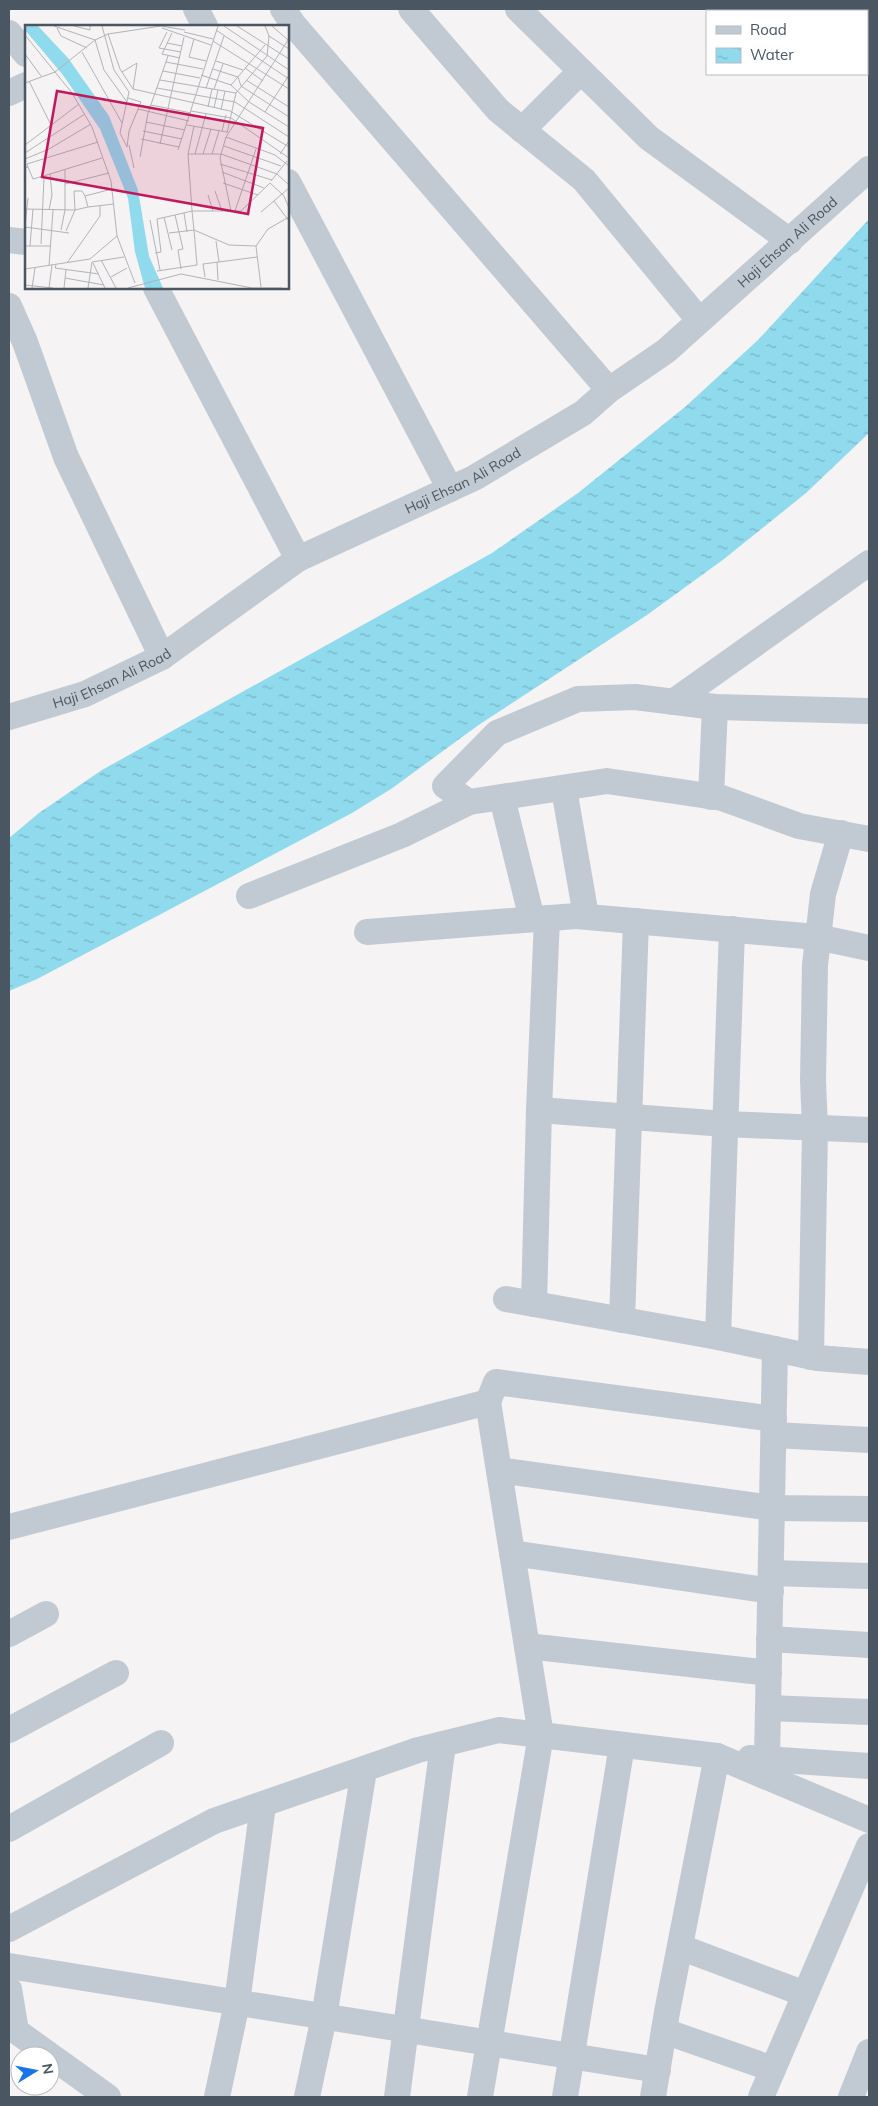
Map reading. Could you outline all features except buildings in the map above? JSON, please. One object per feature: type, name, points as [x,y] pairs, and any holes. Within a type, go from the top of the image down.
[{"type":"street","points":[[196,9],[204,25]]},
{"type":"street","points":[[283,9],[293,24],[609,390]]},
{"type":"street","points":[[411,9],[498,110],[584,180],[699,320]]},
{"type":"street","points":[[518,9],[649,138],[790,241]]},
{"type":"street","points":[[9,33],[25,53]]},
{"type":"street","points":[[522,130],[581,71]]},
{"type":"street","points":[[9,93],[25,86]]},
{"type":"street","name":"Haji Ehsan Ali Road","points":[[9,718],[84,694],[162,657],[298,558],[474,478],[583,412],[609,390],[666,351],[869,169]]},
{"type":"street","points":[[289,184],[450,489]]},
{"type":"street","points":[[9,240],[25,242]]},
{"type":"street","points":[[157,289],[298,558]]},
{"type":"street","points":[[9,306],[25,342],[66,457],[162,657]]},
{"type":"street","points":[[673,702],[869,563]]},
{"type":"street","points":[[469,802],[446,786],[497,734],[578,699],[635,698],[715,707],[869,711]]},
{"type":"street","points":[[711,797],[715,707]]},
{"type":"street","points":[[250,896],[402,834],[469,802],[607,781],[722,798],[800,826],[869,838]]},
{"type":"street","points":[[564,789],[586,916]]},
{"type":"street","points":[[502,798],[539,918],[539,1110],[534,1304]]},
{"type":"street","points":[[811,1357],[816,1128],[814,1081],[817,937],[823,894],[841,833]]},
{"type":"street","points":[[367,932],[586,916],[817,937],[869,948]]},
{"type":"street","points":[[622,1320],[636,921]]},
{"type":"street","points":[[718,1337],[732,929]]},
{"type":"street","points":[[539,1110],[725,1124],[869,1130]]},
{"type":"street","points":[[506,1299],[718,1337],[811,1357],[869,1362]]},
{"type":"street","points":[[767,1759],[776,1350]]},
{"type":"street","points":[[480,2097],[541,1735],[488,1402],[496,1382],[774,1427],[869,1440]]},
{"type":"street","points":[[9,1528],[488,1402]]},
{"type":"street","points":[[499,1470],[772,1508],[869,1509]]},
{"type":"street","points":[[512,1553],[771,1582],[869,1576]]},
{"type":"street","points":[[9,1634],[46,1614]]},
{"type":"street","points":[[769,1639],[869,1644]]},
{"type":"street","points":[[527,1646],[769,1673]]},
{"type":"street","points":[[9,1730],[116,1673]]},
{"type":"street","points":[[768,1708],[869,1712]]},
{"type":"street","points":[[9,1929],[214,1821],[418,1750],[498,1730],[717,1756],[869,1766]]},
{"type":"street","points":[[9,1829],[161,1744]]},
{"type":"street","points":[[397,2097],[443,1744]]},
{"type":"street","points":[[565,2097],[622,1745]]},
{"type":"street","points":[[717,1756],[869,1820]]},
{"type":"street","points":[[653,2097],[717,1756]]},
{"type":"street","points":[[307,2097],[324,2017],[364,1770]]},
{"type":"street","points":[[217,2097],[237,2003],[263,1805]]},
{"type":"street","points":[[761,2097],[869,1846]]},
{"type":"street","points":[[680,1947],[805,1994]]},
{"type":"street","points":[[9,1966],[658,2070]]},
{"type":"street","points":[[9,1989],[16,2030],[108,2097]]},
{"type":"street","points":[[664,2031],[773,2069]]},
{"type":"street","points":[[851,2097],[869,2052]]},
{"type":"water","points":[[869,219],[869,433],[806,493],[724,559],[647,615],[480,724],[391,789],[352,813],[161,914],[37,979],[9,991],[9,838],[39,813],[102,770],[492,553],[578,493],[685,407],[758,340]]}]
